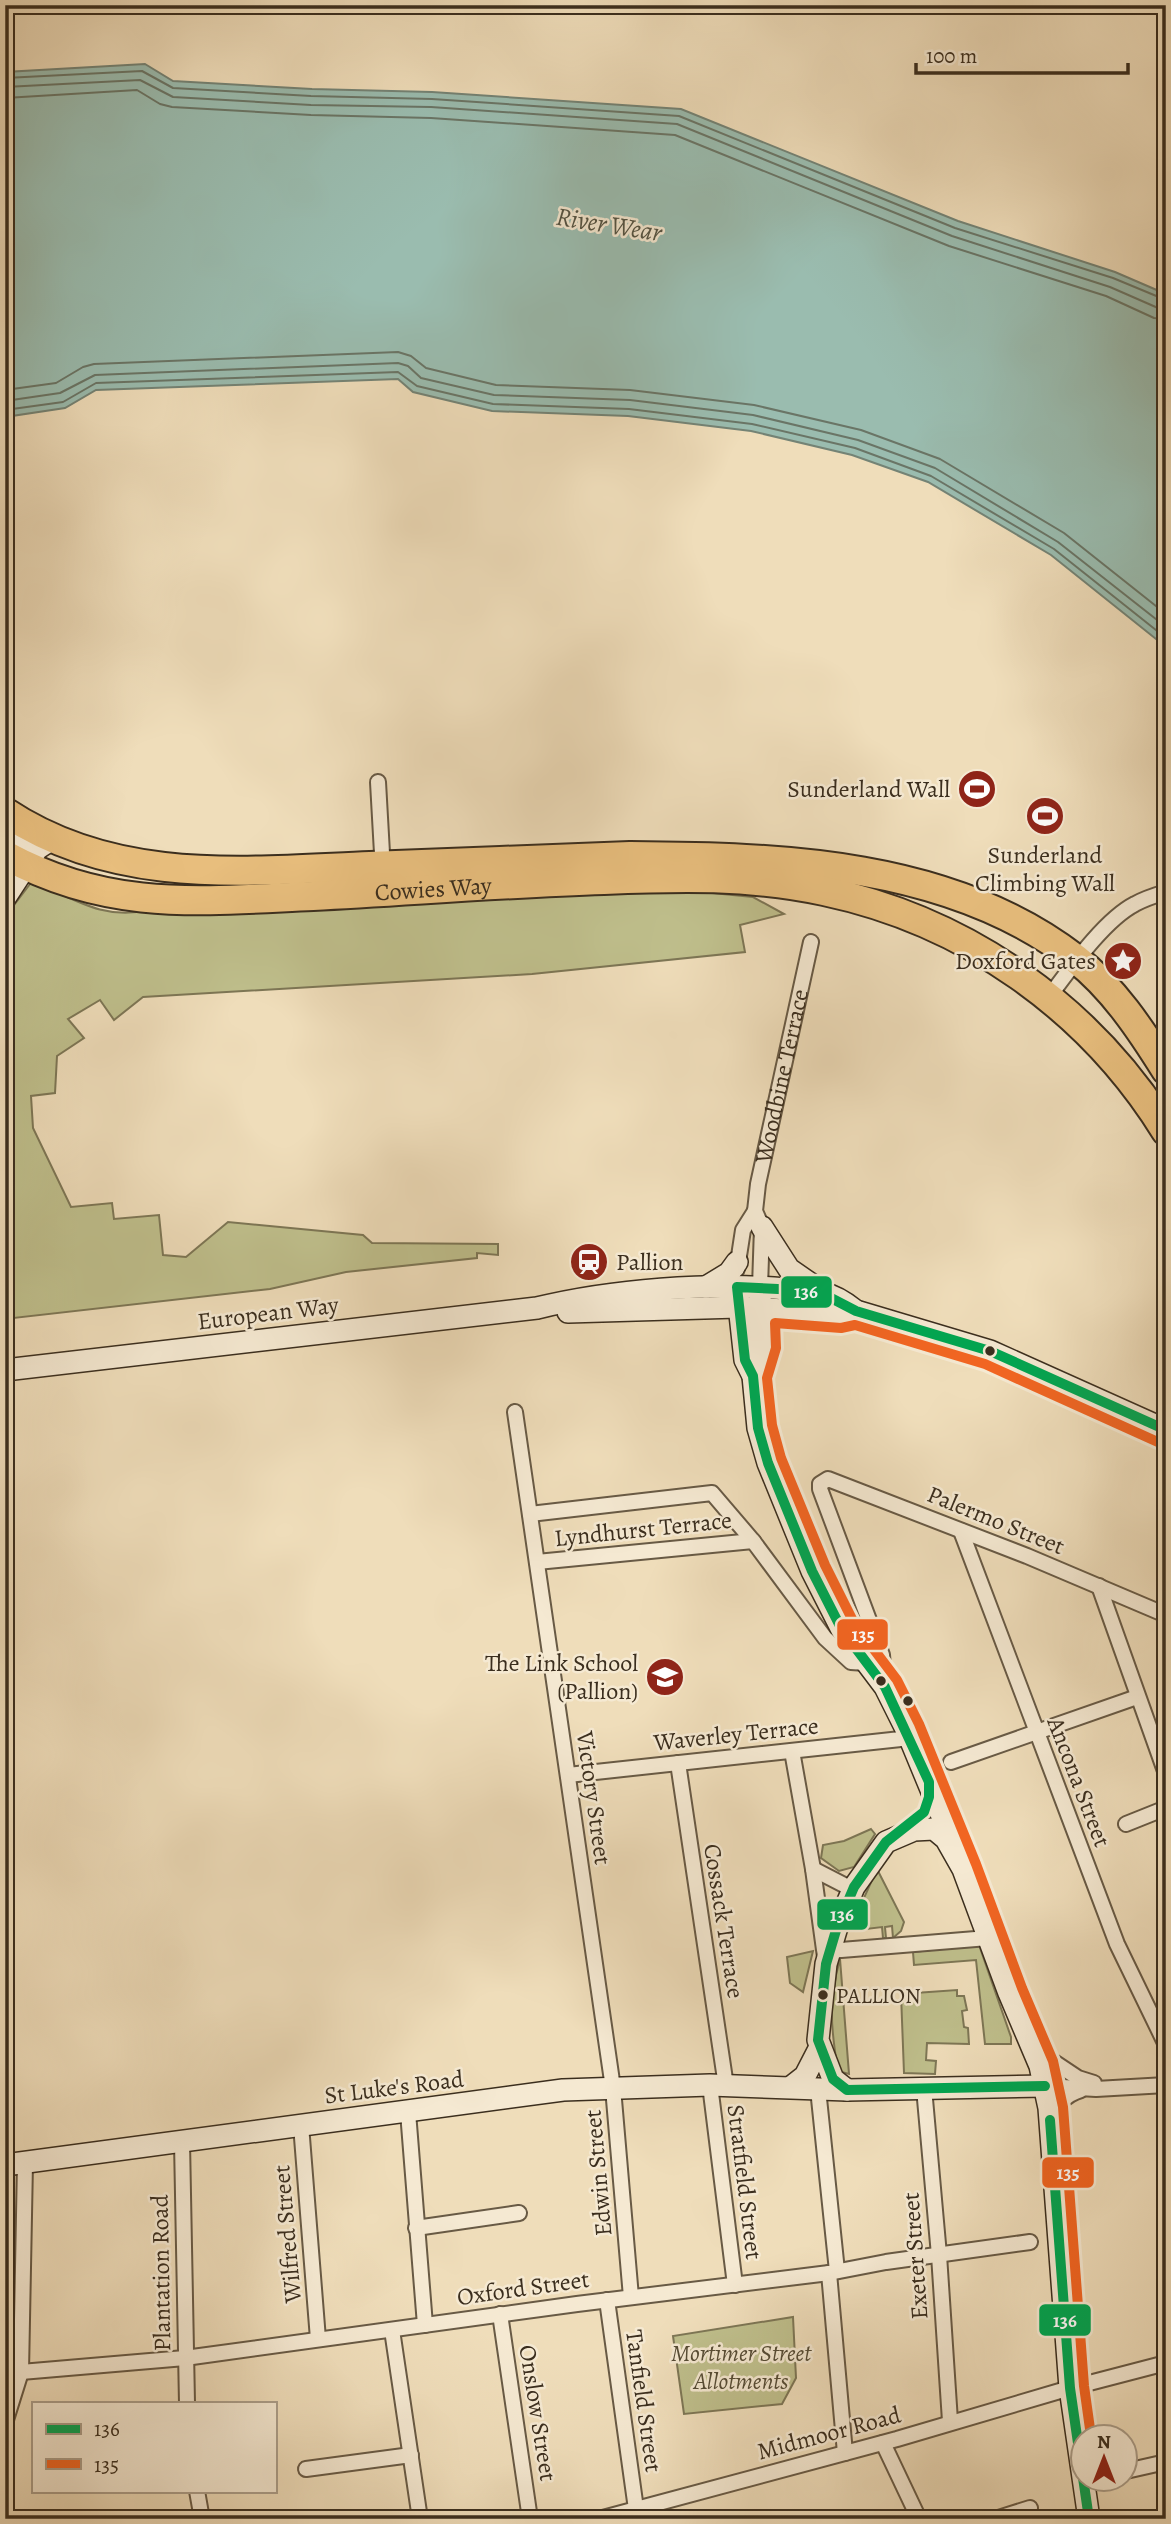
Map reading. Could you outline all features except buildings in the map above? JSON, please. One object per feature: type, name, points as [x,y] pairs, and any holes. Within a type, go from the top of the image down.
[{"type":"highway","name":"Cowies Way","points":[[5,813],[100,857],[152,867],[518,883],[712,878],[804,887],[867,901],[941,928],[1010,968],[1049,996],[1099,1043],[1127,1075],[1166,1131]]},
{"type":"highway","name":"Cowies Way","points":[[16,861],[87,888],[185,902],[383,879],[630,856],[694,856],[824,866],[931,887],[978,902],[1021,924],[1078,960]]},
{"type":"highway","points":[[1078,960],[1124,1009],[1166,1070]]},
{"type":"street","points":[[378,782],[383,879]]},
{"type":"street","points":[[5,834],[22,845],[27,855],[16,861]]},
{"type":"street","points":[[5,898],[16,861],[54,838]]},
{"type":"street","points":[[1049,996],[1123,912],[1135,904],[1166,892]]},
{"type":"street","name":"Woodbine Terrace","points":[[760,1297],[758,1184],[811,942]]},
{"type":"street","points":[[758,1219],[789,1269],[823,1293],[841,1300],[856,1311],[990,1351],[1166,1430]]},
{"type":"street","name":"Woodbine Terrace","points":[[737,1297],[737,1262],[743,1230],[758,1219]]},
{"type":"street","points":[[706,1287],[729,1273],[737,1262]]},
{"type":"street","name":"European Way","points":[[5,1370],[537,1308],[578,1300],[706,1287],[737,1297]]},
{"type":"street","points":[[823,1293],[737,1297],[745,1360],[753,1376],[758,1428],[768,1463],[812,1571],[842,1630],[885,1687],[910,1738],[1033,2048],[1045,2086],[1050,2120],[1070,2388],[1089,2519]]},
{"type":"street","name":"European Way","points":[[537,1308],[585,1313],[737,1297]]},
{"type":"street","points":[[760,1297],[841,1314],[856,1311]]},
{"type":"street","points":[[753,1376],[762,1345],[760,1297]]},
{"type":"street","name":"Victory Street","points":[[515,1412],[613,2088]]},
{"type":"street","name":"Palermo Street","points":[[885,1687],[882,1655],[820,1489],[823,1481],[834,1480],[1159,1612]]},
{"type":"street","points":[[530,1514],[712,1493],[753,1541],[825,1639],[851,1662],[866,1663]]},
{"type":"street","name":"Ancona Street","points":[[961,1531],[1117,1944],[1166,2045]]},
{"type":"street","name":"Lyndhurst Terrace","points":[[537,1562],[753,1541]]},
{"type":"street","points":[[1100,1586],[1166,1774]]},
{"type":"street","points":[[951,1762],[1137,1697]]},
{"type":"street","name":"Waverley Terrace","points":[[568,1775],[910,1738]]},
{"type":"street","points":[[792,1751],[828,1957]]},
{"type":"street","name":"Cossack Terrace","points":[[678,1763],[718,2086]]},
{"type":"street","points":[[847,2090],[833,2079],[818,2040],[828,1957],[854,1887],[886,1842],[925,1812],[929,1783]]},
{"type":"street","points":[[1126,1824],[1166,1808]]},
{"type":"street","points":[[886,1842],[914,1830],[934,1829],[946,1839],[963,1869]]},
{"type":"street","points":[[813,1869],[846,1886],[854,1887]]},
{"type":"street","points":[[828,1957],[988,1938]]},
{"type":"street","points":[[791,2087],[805,2076],[820,2048]]},
{"type":"street","points":[[998,2087],[1024,2077],[1031,2063],[1033,2048]]},
{"type":"street","points":[[1033,2048],[1079,2078],[1116,2088]]},
{"type":"street","points":[[1045,2086],[1116,2088],[1166,2085]]},
{"type":"street","name":"St Luke's Road","points":[[15,2164],[564,2090],[718,2086],[847,2090],[1045,2086]]},
{"type":"street","name":"Stratfield Street","points":[[718,2086],[735,2285]]},
{"type":"street","points":[[998,2087],[1032,2096],[1050,2120]]},
{"type":"street","name":"Edwin Street","points":[[613,2088],[631,2297]]},
{"type":"street","name":"Exeter Street","points":[[924,2088],[950,2421]]},
{"type":"street","points":[[1050,2120],[1059,2102],[1066,2096],[1086,2088]]},
{"type":"street","points":[[818,2090],[845,2453]]},
{"type":"street","points":[[408,2112],[425,2325]]},
{"type":"street","name":"Wilfred Street","points":[[302,2125],[318,2339]]},
{"type":"street","name":"Plantation Road","points":[[182,2142],[187,2402]]},
{"type":"street","points":[[5,2423],[21,2372],[15,2164]]},
{"type":"street","points":[[416,2228],[519,2213]]},
{"type":"street","name":"Oxford Street","points":[[5,2371],[21,2372],[185,2358],[833,2272],[988,2246],[1030,2242]]},
{"type":"street","name":"Tanfield Street","points":[[607,2300],[636,2509]]},
{"type":"street","name":"Onslow Street","points":[[500,2315],[530,2519]]},
{"type":"street","points":[[392,2330],[420,2519]]},
{"type":"street","name":"Midmoor Road","points":[[599,2519],[1166,2363]]},
{"type":"street","points":[[883,2443],[919,2519]]},
{"type":"street","points":[[306,2469],[411,2455]]},
{"type":"street","points":[[1140,2468],[1166,2462]]},
{"type":"street","points":[[197,2492],[202,2519]]},
{"type":"street","points":[[995,2519],[1030,2508]]},
{"type":"green space","points":[[30,884],[39,884],[92,907],[119,913],[593,893],[712,893],[753,897],[784,914],[740,925],[745,952],[532,974],[143,997],[114,1020],[100,1000],[68,1019],[84,1038],[57,1056],[55,1093],[31,1096],[33,1128],[71,1207],[112,1203],[114,1219],[159,1215],[163,1255],[186,1257],[228,1222],[363,1235],[372,1243],[498,1244],[498,1255],[477,1253],[477,1258],[346,1272],[270,1289],[5,1319],[5,917]]},
{"type":"green space","points":[[871,1829],[875,1834],[854,1867],[839,1871],[821,1858],[823,1845],[844,1841]]},
{"type":"green space","points":[[877,1869],[904,1922],[901,1931],[893,1938],[892,1926],[885,1927],[886,1938],[883,1938],[882,1927],[849,1931]]},
{"type":"green space","points":[[979,1945],[1011,2037],[1011,2044],[985,2044],[976,1960],[914,1965],[913,1952]]},
{"type":"green space","points":[[813,1951],[803,1992],[790,1983],[787,1957]]},
{"type":"green space","points":[[840,1959],[849,2074],[838,2071],[832,2028],[832,2002]]},
{"type":"green space","points":[[957,1990],[957,1996],[964,1996],[967,2010],[962,2011],[964,2027],[968,2028],[969,2044],[927,2043],[926,2060],[936,2061],[935,2074],[904,2073],[901,1994]]},
{"type":"green space","name":"Mortimer Street Allotments","points":[[793,2317],[796,2378],[782,2404],[684,2414],[673,2336]]},
{"type":"water","name":"River Wear","points":[[145,64],[173,81],[432,92],[681,109],[958,221],[1115,272],[1166,294],[1166,647],[1051,555],[928,482],[852,455],[751,431],[628,416],[492,411],[413,392],[398,379],[96,390],[65,408],[5,417],[5,72]]},
{"type":"transit line","name":"136","points":[[1045,2086],[847,2090],[833,2079],[818,2040],[826,1964],[837,1927],[854,1887],[886,1842],[924,1812],[929,1797],[929,1782],[885,1687],[842,1630],[812,1571],[768,1463],[758,1428],[753,1376],[745,1360],[737,1287],[799,1290],[829,1297],[856,1311],[990,1351],[1166,1430]]},
{"type":"transit line","name":"135","points":[[1089,2422],[1063,2107],[1053,2061],[919,1724],[897,1680],[854,1623],[825,1565],[781,1458],[772,1425],[767,1378],[776,1348],[775,1323],[841,1328],[855,1325],[985,1364],[1160,1443]]},
{"type":"transit line","name":"136","points":[[1050,2120],[1070,2388],[1089,2519]]},
{"type":"place","name":"Sunderland Wall","points":[[977,789]]},
{"type":"place","name":"Sunderland Climbing Wall","points":[[1045,816]]},
{"type":"place","name":"Doxford Gates","points":[[1123,961]]},
{"type":"place","name":"Pallion","points":[[589,1262]]},
{"type":"place","name":"The Link School (Pallion)","points":[[665,1677]]},
{"type":"place","name":"PALLION","points":[[823,1995]]}]
